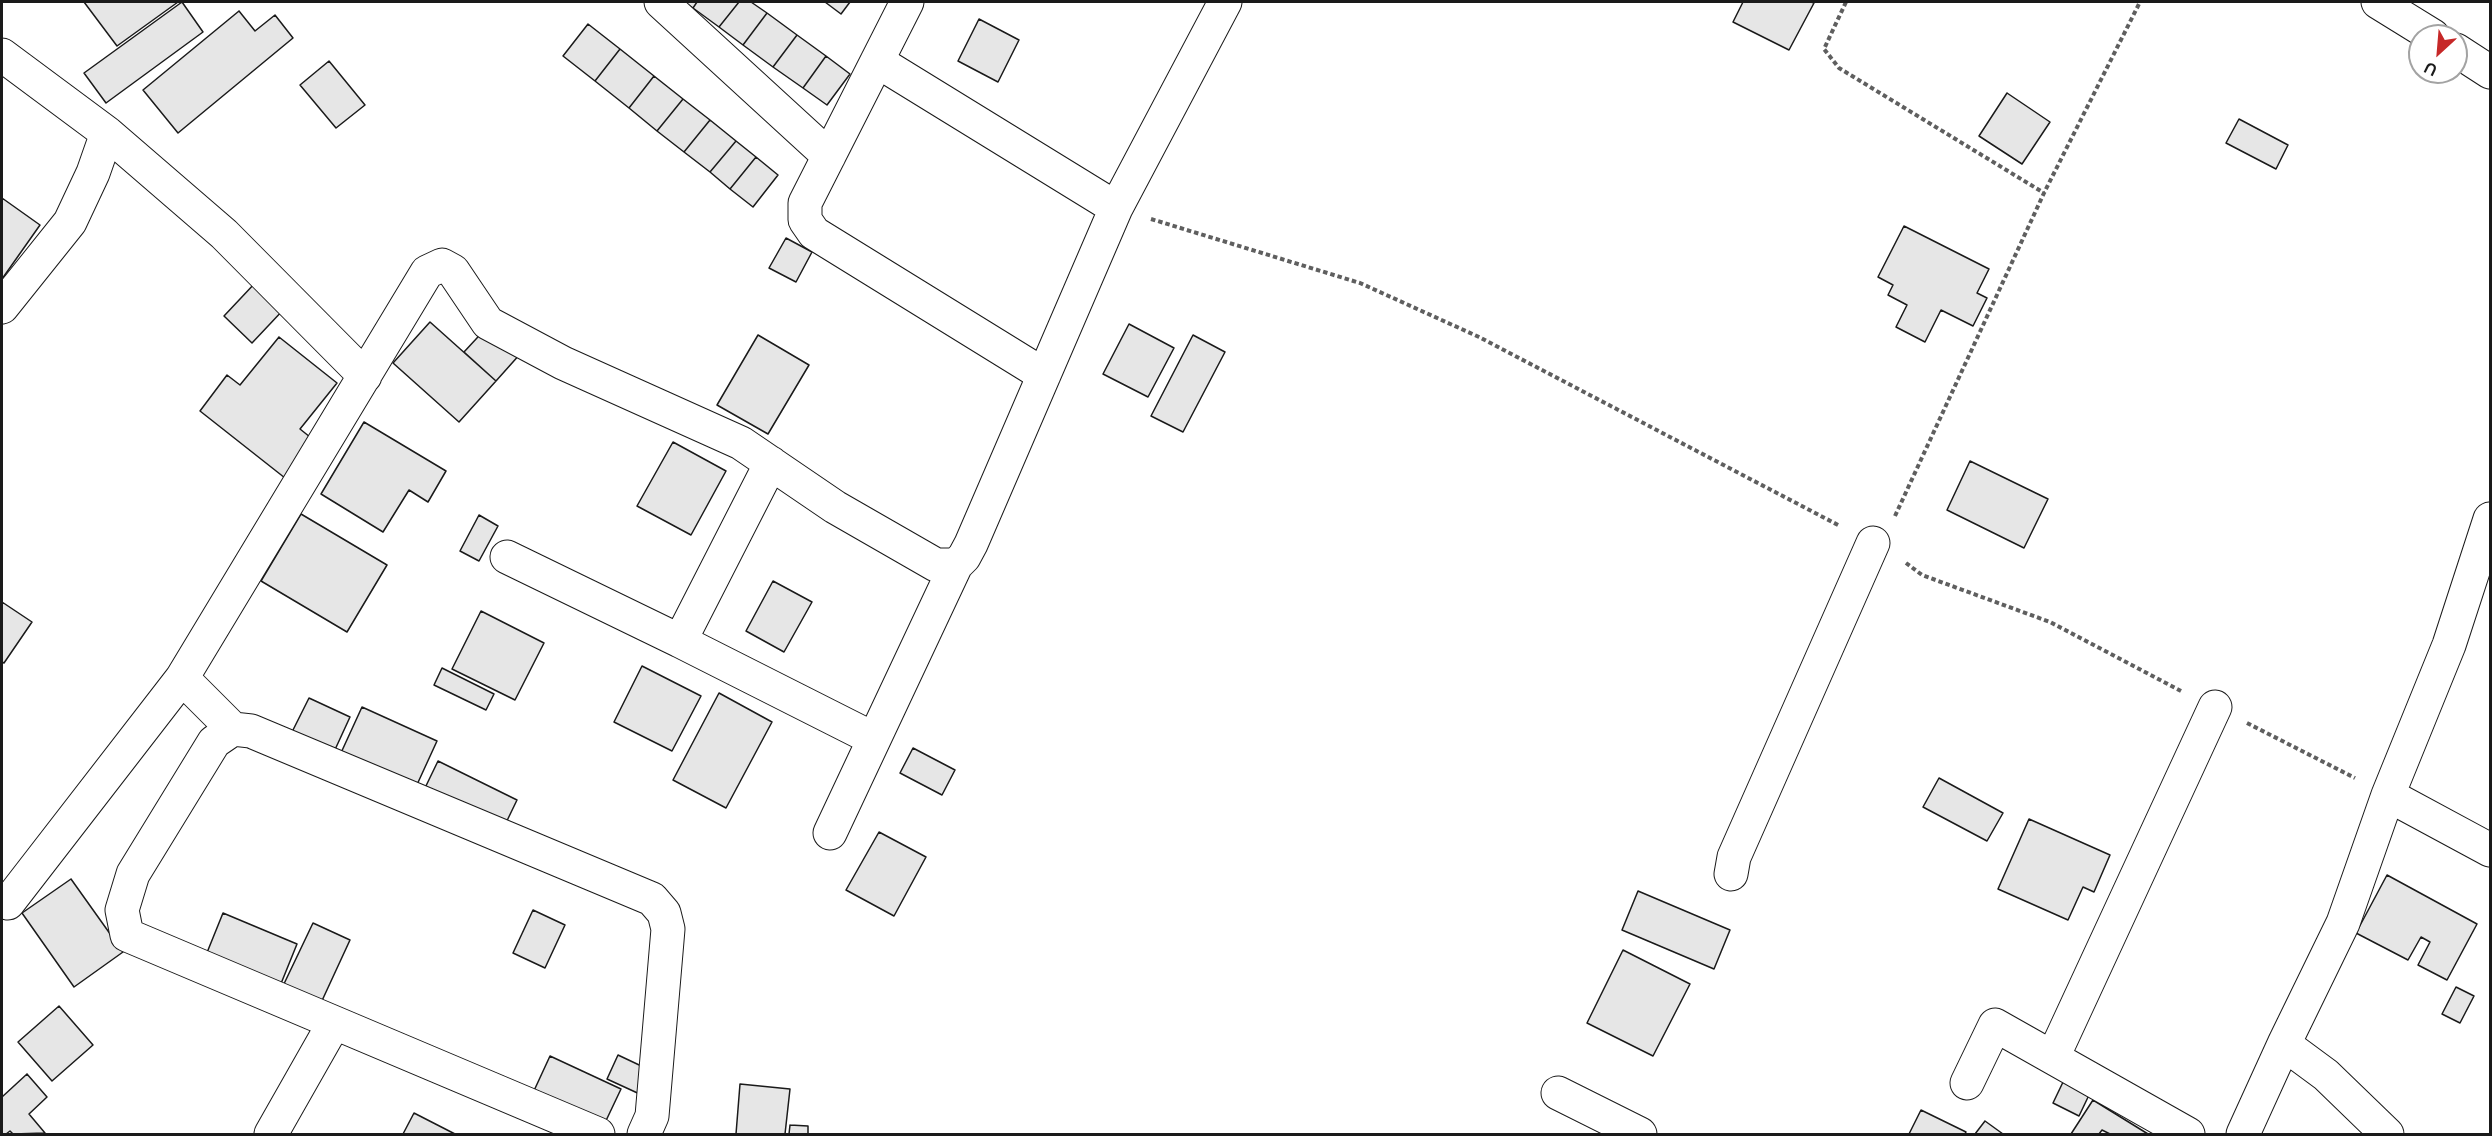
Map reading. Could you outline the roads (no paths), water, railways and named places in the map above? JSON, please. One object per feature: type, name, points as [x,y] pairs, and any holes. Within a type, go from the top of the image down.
[{"type":"street","points":[[661,2],[829,156]]},
{"type":"street","points":[[907,2],[805,203],[805,220],[814,233],[1044,375]]},
{"type":"street","points":[[830,833],[956,565],[964,557],[971,544],[1116,208],[1225,2]]},
{"type":"street","points":[[2378,2],[2414,24]]},
{"type":"street","points":[[2,55],[107,133],[224,234],[365,376]]},
{"type":"street","points":[[2468,58],[2490,72]]},
{"type":"street","points":[[877,60],[1116,208]]},
{"type":"street","points":[[2,307],[70,222],[93,173],[107,133]]},
{"type":"street","points":[[8,903],[182,678],[427,272],[442,265],[453,271],[488,323],[563,363],[741,444],[835,507],[936,565],[956,565]]},
{"type":"street","points":[[680,641],[771,463]]},
{"type":"street","points":[[2244,1134],[2284,1044],[2343,923],[2388,795],[2449,645],[2490,519]]},
{"type":"street","points":[[1731,874],[1734,857],[1882,548]]},
{"type":"street","points":[[507,557],[874,739]]},
{"type":"street","points":[[182,678],[233,729]]},
{"type":"street","points":[[2053,1057],[2215,707]]},
{"type":"street","points":[[598,1134],[127,935],[122,910],[133,874],[214,742],[233,729],[251,730],[652,899],[664,913],[668,929],[652,1116],[644,1134]]},
{"type":"street","points":[[2388,795],[2490,850]]},
{"type":"street","points":[[271,1134],[334,1023]]},
{"type":"street","points":[[1966,1083],[1995,1025],[2188,1134]]},
{"type":"street","points":[[2284,1044],[2326,1076],[2387,1134]]},
{"type":"street","points":[[1558,1093],[1640,1134]]}]
